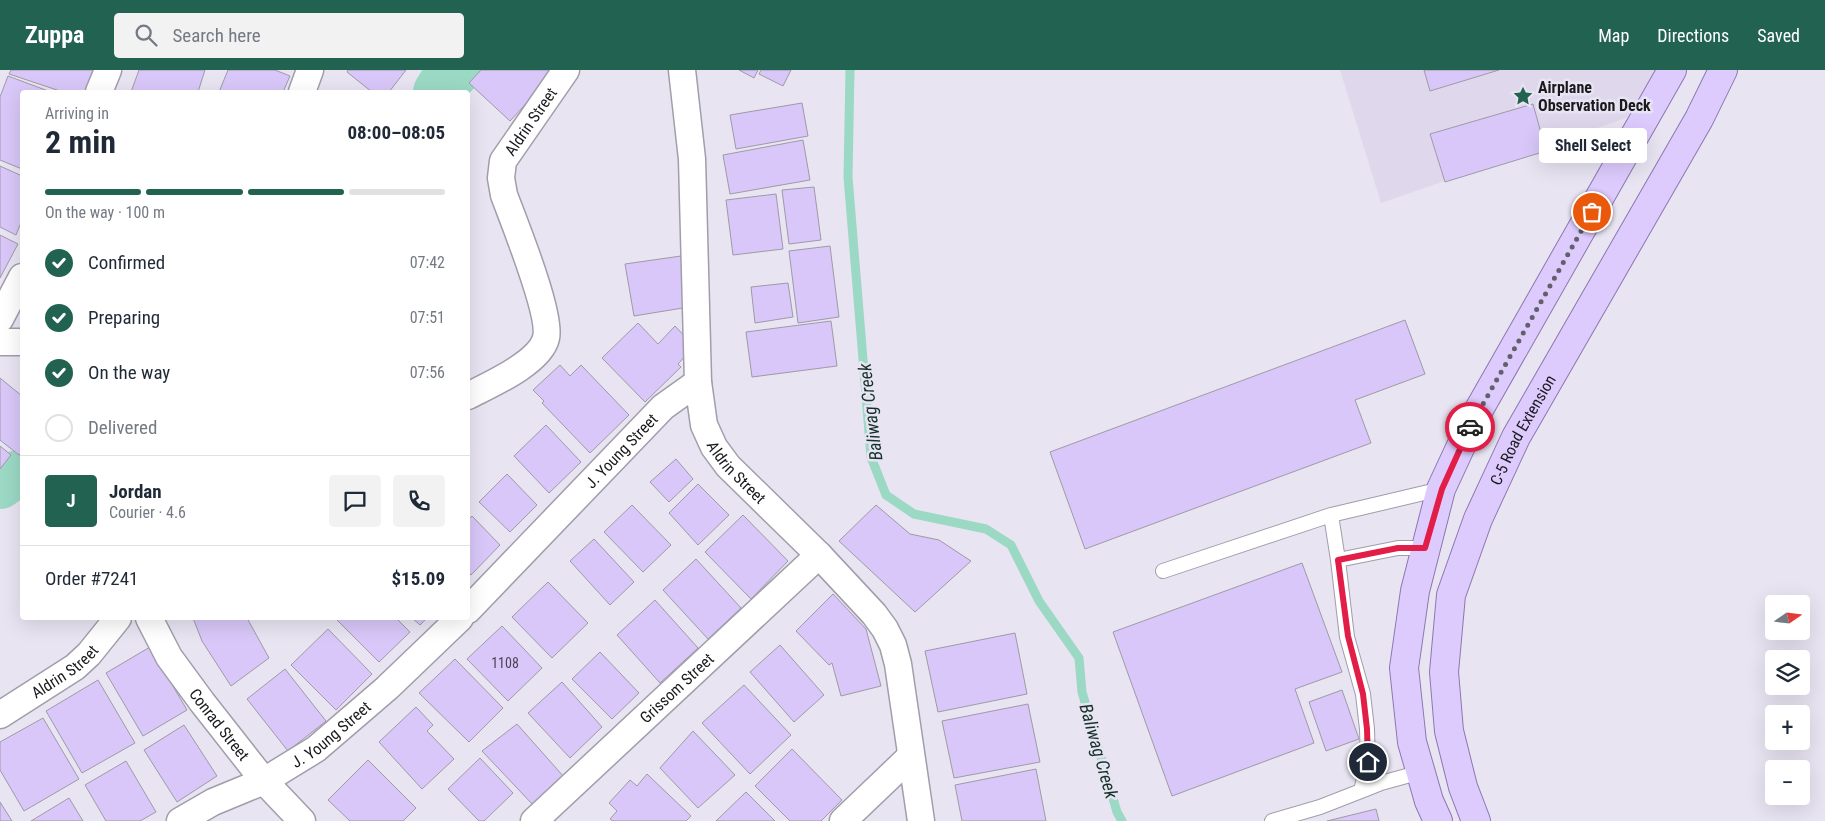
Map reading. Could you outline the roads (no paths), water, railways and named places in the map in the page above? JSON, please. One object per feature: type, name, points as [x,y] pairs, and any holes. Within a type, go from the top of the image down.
[{"type":"main road","points":[[1438,821],[1429,801],[1412,742],[1404,668],[1414,591],[1442,489],[1473,420],[1672,70]]},
{"type":"main road","name":"C-5 Road Extension","points":[[1476,821],[1463,787],[1449,731],[1444,672],[1451,595],[1478,519],[1516,437],[1699,119],[1723,70]]},
{"type":"street","points":[[100,90],[108,70]]},
{"type":"street","points":[[303,90],[310,70]]},
{"type":"street","name":"Aldrin Street","points":[[470,395],[514,372],[538,352],[546,338],[547,324],[542,302],[504,195],[501,178],[503,161],[566,70]]},
{"type":"street","name":"Aldrin Street","points":[[682,70],[692,159],[698,382],[704,425],[714,446],[728,466],[819,555],[874,614],[885,629],[893,645],[898,664],[921,821]]},
{"type":"street","points":[[0,319],[20,281]]},
{"type":"street","points":[[0,342],[20,342]]},
{"type":"street","name":"J. Young Street","points":[[470,608],[663,407],[698,382]]},
{"type":"street","name":"Grissom Street","points":[[534,821],[819,555]]},
{"type":"street","name":"Aldrin Street","points":[[0,715],[75,667],[89,654],[116,620]]},
{"type":"street","name":"Conrad Street","points":[[150,620],[169,657],[264,782],[302,821]]},
{"type":"street","name":"J. Young Street","points":[[180,821],[214,802],[264,782],[316,750],[387,688],[458,620]]},
{"type":"street","points":[[843,821],[911,756]]},
{"type":"lane","points":[[1163,571],[1331,514],[1442,489]]},
{"type":"lane","points":[[1331,514],[1348,636],[1363,694],[1367,729],[1368,762],[1361,791]]},
{"type":"lane","points":[[1338,560],[1398,548],[1425,548]]},
{"type":"lane","points":[[1272,821],[1320,807],[1381,783],[1421,772]]},
{"type":"waterway","points":[[439,90],[457,70]]},
{"type":"waterway","name":"Baliwag Creek","points":[[850,70],[848,177],[871,457],[886,495],[914,514],[986,529],[1011,545],[1039,601],[1079,658],[1082,692],[1117,812],[1122,821]]},
{"type":"waterway","points":[[0,484],[8,478],[20,475]]},
{"type":"place","name":"Airplane Observation Deck","points":[[1523,96]]},
{"type":"place","name":"Shell Select","points":[[1592,212]]}]
